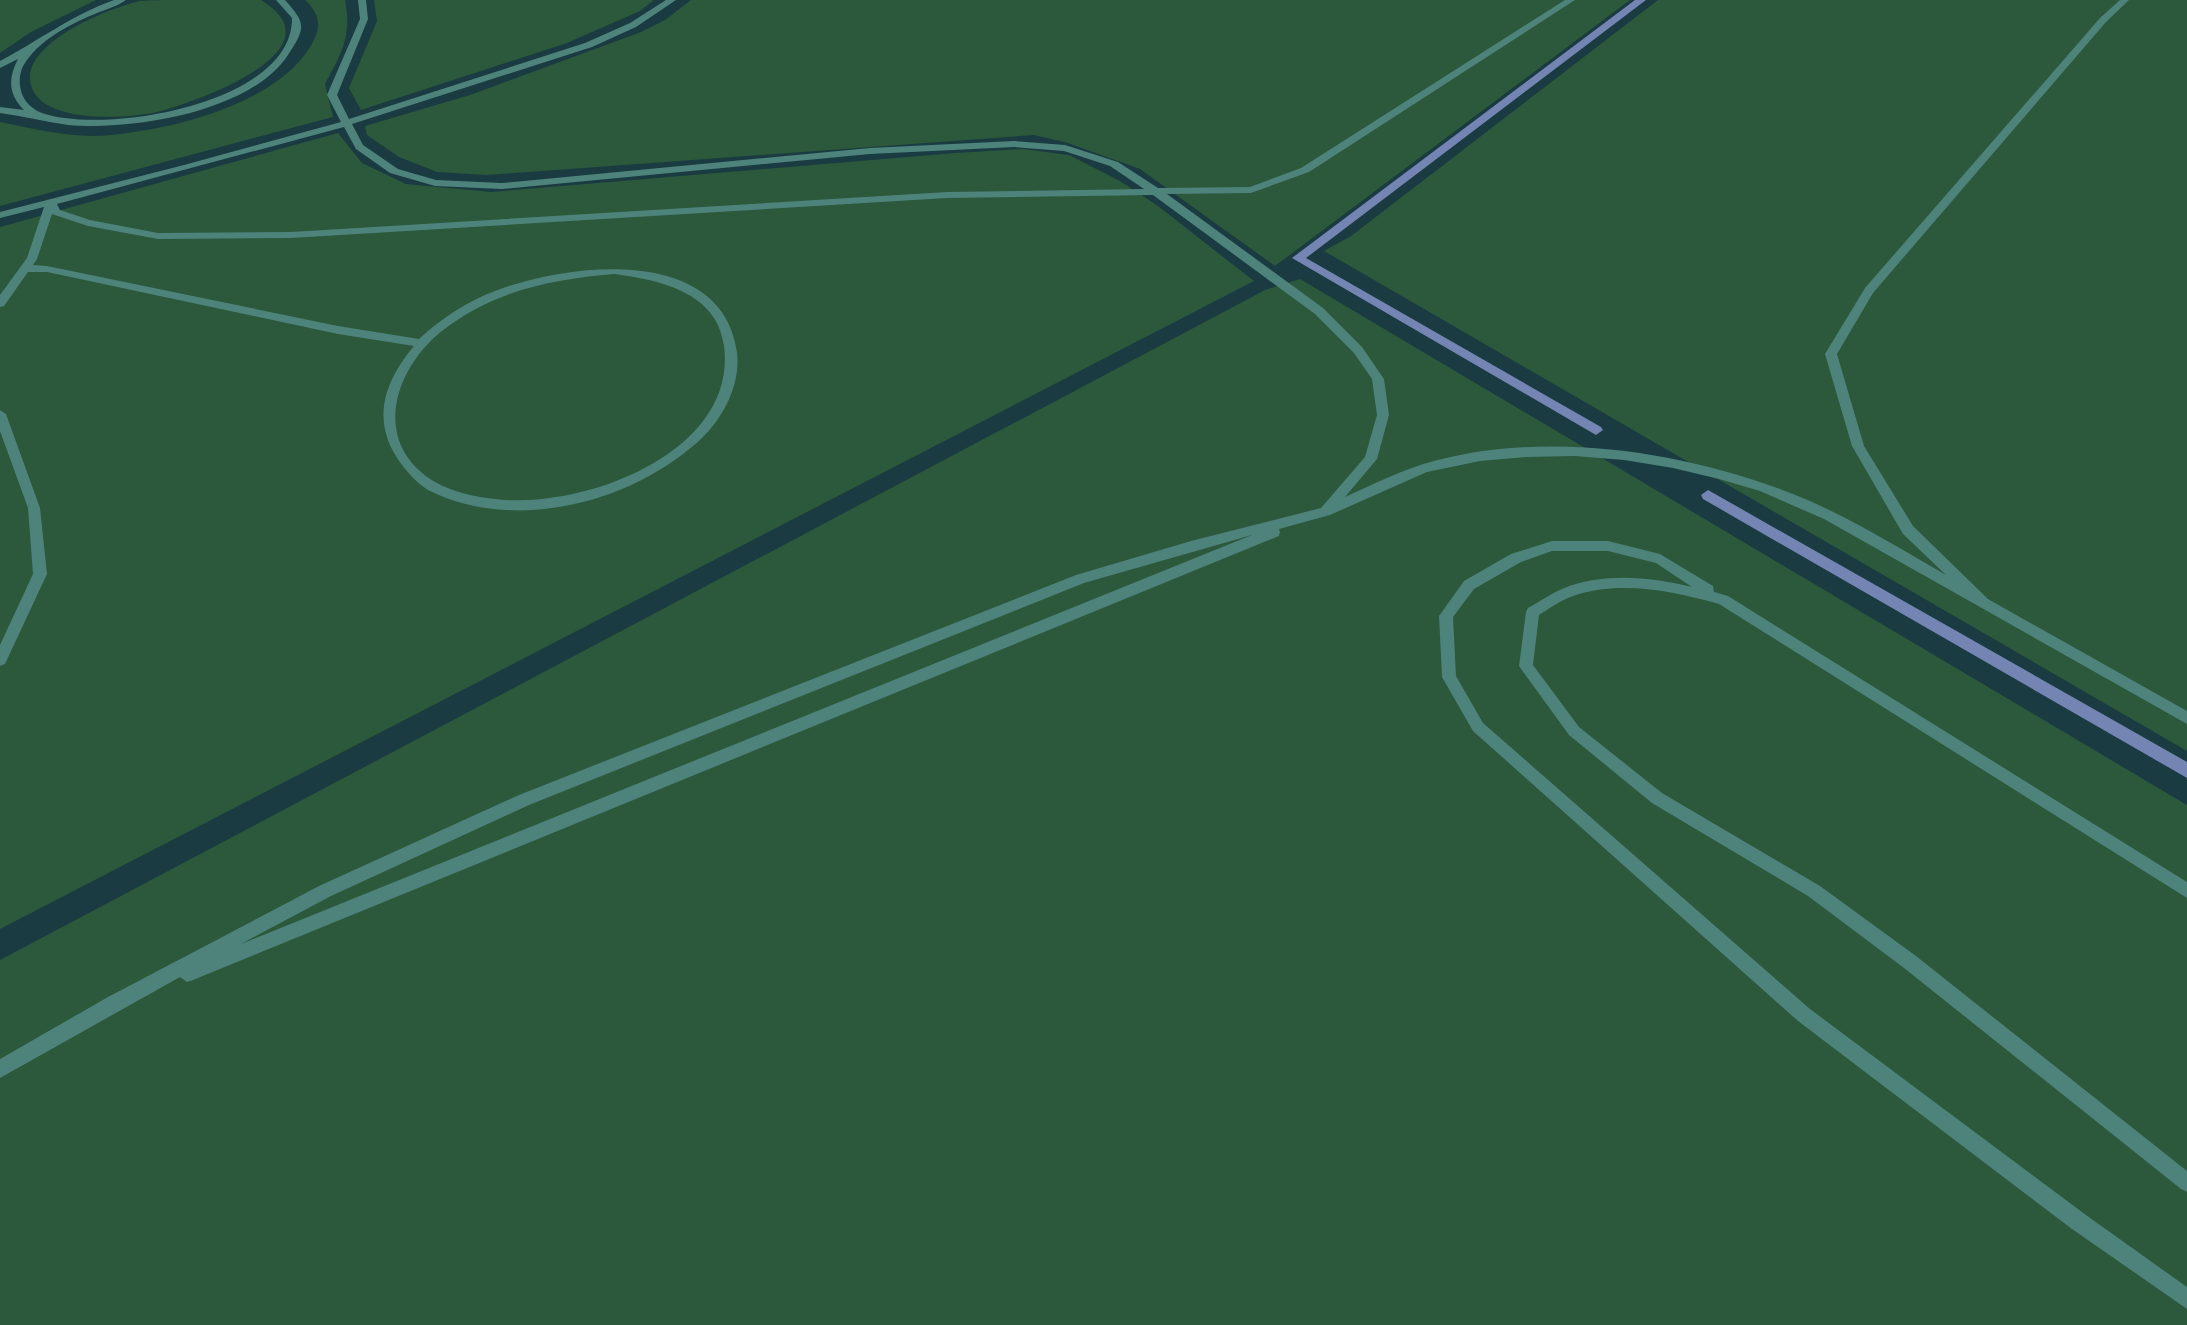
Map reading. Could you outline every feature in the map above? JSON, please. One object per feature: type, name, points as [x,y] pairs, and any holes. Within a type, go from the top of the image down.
[{"type":"lane","points":[[0,65],[30,49],[58,27],[122,0]]},
{"type":"lane","points":[[0,110],[36,114],[69,123],[113,125],[161,118],[209,103],[250,84],[279,61],[287,50],[295,38],[296,18],[280,0]]},
{"type":"lane","points":[[0,1069],[114,1003],[325,891],[524,800],[1082,579],[1191,546],[1325,512],[1371,459],[1383,415],[1378,379],[1358,350],[1319,312],[1158,193],[1114,164],[1065,148],[1014,144],[870,151],[502,186],[435,183],[394,171],[359,147],[332,96],[363,19],[362,0]]},
{"type":"lane","points":[[0,215],[412,105],[564,54],[653,16],[672,0]]},
{"type":"lane","points":[[51,202],[55,212],[88,223],[158,236],[291,235],[947,195],[1251,190],[1305,170],[1571,0]]},
{"type":"lane","points":[[1983,603],[1908,530],[1858,446],[1831,354],[1869,291],[2094,30],[2125,0]]},
{"type":"lane","points":[[30,49],[16,67],[13,85],[19,101],[36,114]]},
{"type":"lane","points":[[0,303],[32,259],[51,202]]},
{"type":"lane","points":[[25,268],[47,269],[324,327],[421,343],[460,312],[509,288],[561,274],[614,271],[661,278],[700,296],[725,323],[735,357],[727,395],[701,433],[657,467],[600,493],[538,505],[478,502],[454,494],[430,485],[398,456],[386,420],[395,380],[421,343]]},
{"type":"lane","points":[[0,414],[34,508],[40,574],[0,660]]},
{"type":"lane","points":[[114,1003],[1434,466],[1504,452],[1607,454],[1715,472],[1806,504],[2187,718]]},
{"type":"lane","points":[[2187,891],[1660,559],[1608,546],[1552,546],[1516,558],[1469,584],[1446,616],[1449,677],[1478,727],[1804,1015],[2079,1222],[2187,1299]]},
{"type":"lane","points":[[1723,600],[1680,587],[1611,582],[1570,591],[1533,612],[1527,666],[1574,731],[1657,798],[1825,899],[2056,1076],[2187,1183]]},
{"type":"green space","points":[[0,0],[96,0],[31,32],[0,53]]},
{"type":"green space","points":[[261,0],[282,19],[285,37],[274,55],[254,71],[201,98],[157,112],[105,117],[64,112],[47,105],[35,95],[30,80],[33,66],[42,52],[72,29],[109,11],[140,1]]},
{"type":"green space","points":[[305,0],[345,0],[347,24],[344,44],[325,84],[333,117],[0,206],[0,122],[55,133],[97,136],[164,127],[221,110],[273,84],[294,67],[310,47],[317,34],[318,22],[317,16]]},
{"type":"green space","points":[[374,0],[654,0],[640,11],[567,43],[361,110],[349,88],[377,21]]},
{"type":"green space","points":[[691,0],[1630,0],[1275,266],[1140,169],[1068,143],[1034,135],[487,175],[437,172],[399,157],[367,135],[365,126],[470,95],[641,32],[665,20]]},
{"type":"green space","points":[[1658,0],[2187,0],[2187,751],[1324,251],[1351,236]]},
{"type":"green space","points":[[338,133],[362,163],[406,184],[491,192],[955,153],[1023,149],[1069,155],[1120,181],[1158,206],[1254,281],[0,929],[0,227]]},
{"type":"green space","points":[[1300,279],[2187,805],[2187,1325],[0,1325],[0,960],[1265,290]]},
{"type":"waterway","points":[[1596,430],[1298,258],[1641,0]]},
{"type":"waterway","points":[[1708,495],[2187,771]]}]
